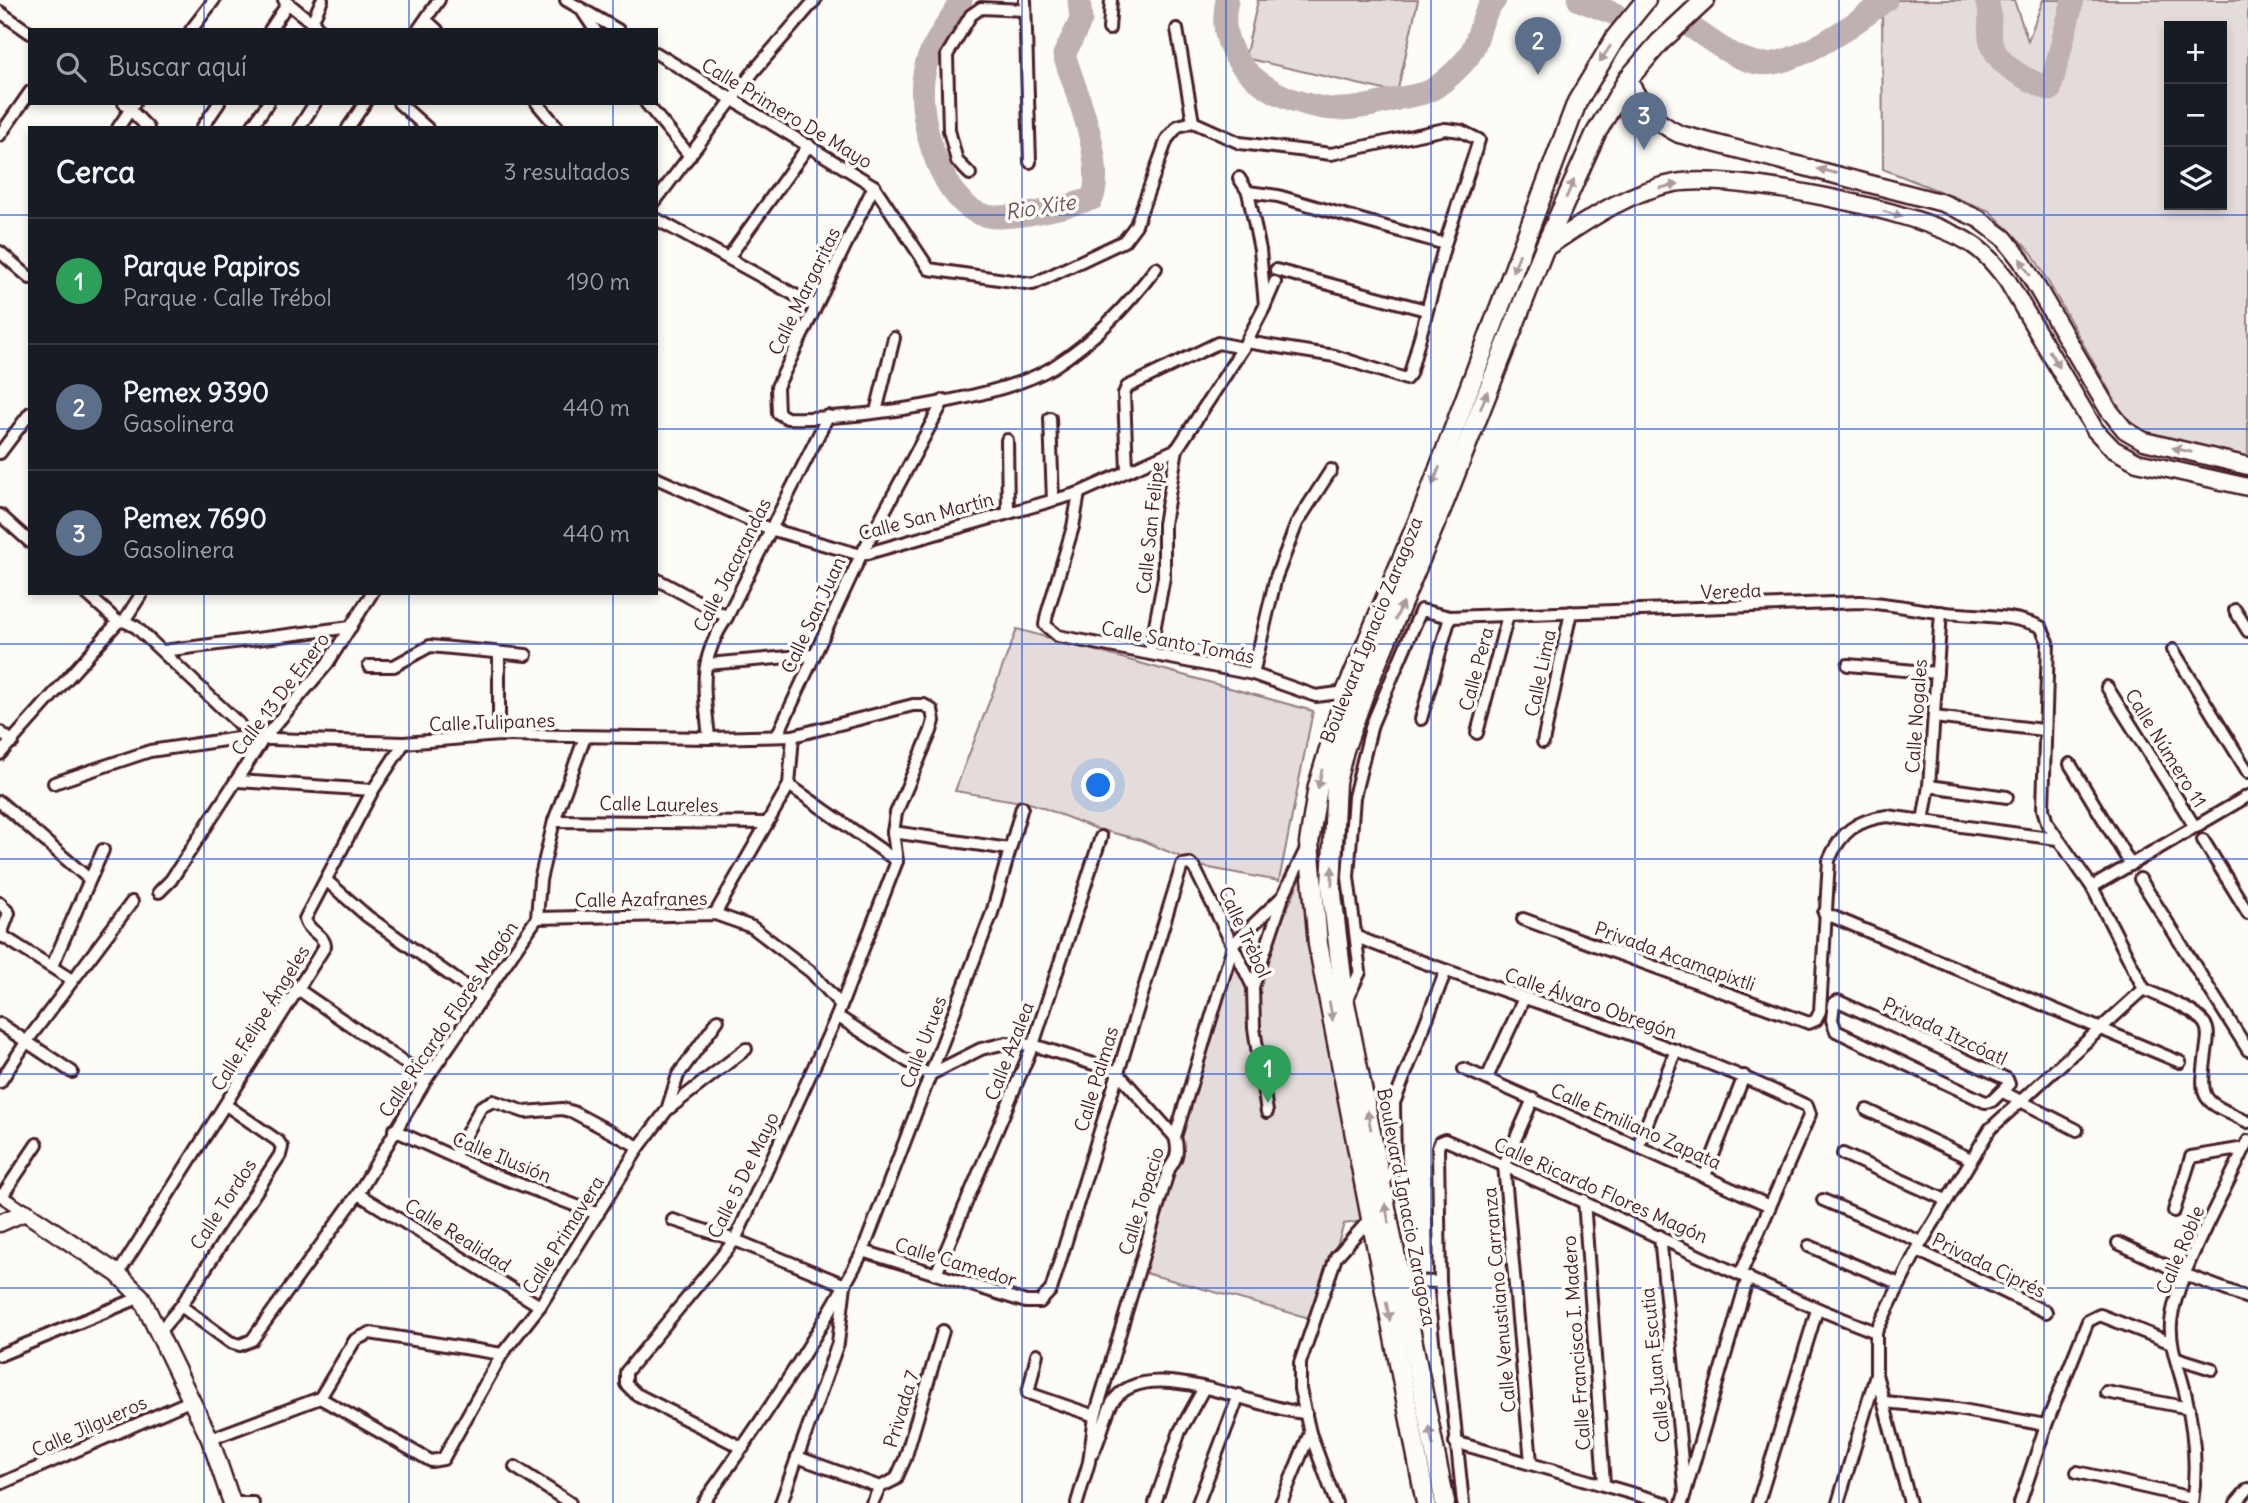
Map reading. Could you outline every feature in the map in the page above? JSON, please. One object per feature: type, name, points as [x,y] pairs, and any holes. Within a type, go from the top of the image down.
[{"type":"main road","name":"Boulevard Ignacio Zaragoza","points":[[1426,1503],[1369,1220],[1318,944],[1309,843],[1318,786],[1346,692],[1427,500],[1577,102],[1616,37],[1646,0]]},
{"type":"main road","name":"Boulevard Ignacio Zaragoza","points":[[1445,1503],[1345,1003],[1331,886],[1333,815],[1344,750],[1544,249],[1596,133],[1628,79],[1704,0]]},
{"type":"street","points":[[193,28],[214,0]]},
{"type":"street","points":[[318,28],[322,0]]},
{"type":"street","points":[[420,28],[439,0]]},
{"type":"street","points":[[566,0],[615,28]]},
{"type":"street","points":[[658,197],[732,100],[815,0]]},
{"type":"street","points":[[1109,29],[1111,0]]},
{"type":"street","points":[[271,28],[286,2],[318,28]]},
{"type":"street","points":[[970,174],[957,161],[948,130],[947,55],[971,15],[981,8],[1025,5],[1030,162]]},
{"type":"street","points":[[580,7],[595,28]]},
{"type":"street","points":[[0,12],[28,32]]},
{"type":"street","points":[[426,20],[436,28]]},
{"type":"street","points":[[1127,470],[1124,394],[1127,387],[1218,343],[1335,356],[1406,379],[1410,374],[1445,244],[1479,140],[1461,131],[1445,129],[1323,154],[1240,143],[1193,122],[1177,29]]},
{"type":"street","name":"Calle Primero De Mayo","points":[[658,54],[874,186],[929,269],[1033,284],[1124,241],[1136,225],[1167,139],[1178,126],[1193,122]]},
{"type":"street","points":[[1628,79],[1649,114],[1661,125],[1679,134],[1943,203],[1979,219],[2004,238],[2021,260],[2108,409],[2125,430],[2144,441],[2248,466]]},
{"type":"street","points":[[0,135],[28,95]]},
{"type":"street","points":[[119,126],[130,105],[146,126]]},
{"type":"street","points":[[203,126],[218,105]]},
{"type":"street","points":[[252,126],[267,105]]},
{"type":"street","points":[[300,126],[314,105]]},
{"type":"street","points":[[349,126],[364,105]]},
{"type":"street","points":[[401,105],[425,126]]},
{"type":"street","points":[[539,105],[556,126]]},
{"type":"street","points":[[648,105],[690,156]]},
{"type":"street","points":[[728,258],[809,145]]},
{"type":"street","points":[[1239,177],[1248,192],[1260,250],[1265,306]]},
{"type":"street","points":[[1544,249],[1601,212],[1637,194],[1676,183],[1747,185],[1834,200],[1937,228],[1969,242],[1991,260],[2007,280],[2095,430],[2113,449],[2137,462],[2248,487]]},
{"type":"street","name":"Calle Margaritas","points":[[828,416],[787,418],[778,413],[777,387],[874,186]]},
{"type":"street","points":[[1248,192],[1278,196],[1445,244]]},
{"type":"street","points":[[658,220],[815,306]]},
{"type":"street","points":[[0,252],[26,275]]},
{"type":"street","points":[[828,416],[876,412],[944,400],[999,387],[1050,368],[1120,314],[1156,268]]},
{"type":"street","points":[[1276,270],[1426,310]]},
{"type":"street","name":"Calle San Felipe","points":[[1150,652],[1164,577],[1164,524],[1177,449],[1245,345],[1275,282]]},
{"type":"street","points":[[876,412],[894,338]]},
{"type":"street","name":"Calle San Juan","points":[[777,736],[812,655],[861,555],[944,400]]},
{"type":"street","points":[[0,453],[28,416]]},
{"type":"street","name":"Calle Jacarandas","points":[[709,738],[703,673],[710,643],[727,617],[828,416]]},
{"type":"street","points":[[1049,418],[1054,500]]},
{"type":"street","points":[[1007,440],[1008,513]]},
{"type":"street","name":"Calle San Felipe","points":[[1127,470],[1177,449]]},
{"type":"street","name":"Calle San Martín","points":[[658,479],[770,529],[861,555],[1079,493],[1127,470]]},
{"type":"street","points":[[1253,674],[1284,555],[1297,523],[1331,470]]},
{"type":"street","name":"Calle Santo Tomás","points":[[1079,493],[1073,527],[1045,625],[1058,636],[1253,674],[1316,696],[1346,692]]},
{"type":"street","points":[[0,515],[28,540]]},
{"type":"street","points":[[658,580],[727,617]]},
{"type":"street","points":[[88,595],[163,650],[239,724]]},
{"type":"street","points":[[0,754],[121,621],[140,595]]},
{"type":"street","name":"Calle 13 De Enero","points":[[159,892],[171,880],[264,738],[327,664],[371,595]]},
{"type":"street","name":"Vereda","points":[[1357,937],[1348,877],[1354,797],[1372,724],[1421,610],[1450,617],[1713,610],[1860,602],[1898,604],[1941,612],[2027,621],[2041,627],[2048,642],[2043,730]]},
{"type":"street","points":[[2235,610],[2248,631]]},
{"type":"street","name":"Calle Lima","points":[[1543,742],[1571,612]]},
{"type":"street","name":"Calle Nogales","points":[[1923,821],[1929,786],[1941,612]]},
{"type":"street","name":"Calle Pera","points":[[1477,733],[1508,615]]},
{"type":"street","points":[[1420,719],[1450,617]]},
{"type":"street","points":[[163,650],[351,627]]},
{"type":"street","points":[[369,666],[394,666],[430,646],[526,654]]},
{"type":"street","points":[[2173,650],[2248,772]]},
{"type":"street","points":[[499,653],[499,735]]},
{"type":"street","points":[[707,664],[812,655]]},
{"type":"street","points":[[1848,666],[1937,673]]},
{"type":"street","name":"Calle Número 11","points":[[2107,687],[2195,827]]},
{"type":"street","name":"Calle Tulipanes","points":[[54,783],[150,751],[238,738],[404,743],[499,735],[709,738],[793,736],[913,705],[923,705],[932,710],[934,722],[896,814],[893,832]]},
{"type":"street","points":[[1934,717],[2043,730],[2042,809],[2057,839],[2092,887],[2144,989],[2196,1016],[2205,1024],[2208,1033],[2202,1086],[2204,1098],[2248,1122]]},
{"type":"street","points":[[0,732],[13,742]]},
{"type":"street","points":[[715,914],[764,823],[789,785],[793,736]]},
{"type":"street","name":"Calle Ricardo Flores Magón","points":[[181,1306],[230,1342],[240,1345],[258,1333],[358,1194],[427,1078],[537,918],[540,880],[554,821],[585,737]]},
{"type":"street","name":"Calle Felipe Ángeles","points":[[118,1274],[325,946],[323,940],[305,923],[373,790],[404,743]]},
{"type":"street","points":[[2070,764],[2131,865]]},
{"type":"street","name":"Calle 13 De Enero","points":[[238,781],[373,790]]},
{"type":"street","points":[[789,785],[897,861]]},
{"type":"street","points":[[1929,786],[2007,797]]},
{"type":"street","points":[[2092,887],[2248,796]]},
{"type":"street","points":[[1,806],[89,879]]},
{"type":"street","name":"Calle Urues","points":[[703,1503],[743,1448],[845,1285],[863,1251],[992,914],[1022,807]]},
{"type":"street","points":[[2057,839],[1887,816],[1868,818],[1850,827],[1837,840],[1829,860],[1824,914],[2180,1062]]},
{"type":"street","name":"Calle Laureles","points":[[554,821],[764,823]]},
{"type":"street","points":[[893,832],[1009,849]]},
{"type":"street","name":"Calle 5 De Mayo","points":[[743,1448],[636,1394],[626,1384],[626,1372],[736,1240],[837,1016],[897,861],[893,832]]},
{"type":"street","name":"Calle Azalea","points":[[936,1274],[1033,1045],[1101,837]]},
{"type":"street","points":[[2203,840],[2248,913]]},
{"type":"street","points":[[1253,987],[1283,896],[1309,843]]},
{"type":"street","points":[[52,966],[103,850]]},
{"type":"street","name":"Calle Trébol","points":[[1182,865],[1190,864],[1195,869],[1234,943],[1253,987],[1254,1027],[1267,1111]]},
{"type":"street","name":"Calle Palmas","points":[[1041,1302],[1051,1290],[1116,1071],[1182,865]]},
{"type":"street","points":[[2140,878],[2248,1050]]},
{"type":"street","points":[[327,881],[367,916],[482,998]]},
{"type":"street","points":[[1234,943],[1283,896]]},
{"type":"street","points":[[0,1082],[27,1041],[132,902]]},
{"type":"street","points":[[0,903],[9,913],[1,936],[72,980]]},
{"type":"street","name":"Calle Azafranes","points":[[537,918],[715,914],[752,927],[811,972],[840,1004]]},
{"type":"street","name":"Privada Acamapixtli","points":[[1523,919],[1809,1023],[1816,1020],[1820,1011],[1824,914]]},
{"type":"street","points":[[1345,1003],[1359,976],[1357,937]]},
{"type":"street","name":"Calle Álvaro Obregón","points":[[1357,937],[1445,972],[1745,1076],[1810,1109],[1770,1206]]},
{"type":"street","name":"Calle Topacio","points":[[1089,1462],[1095,1416],[1102,1390],[1168,1169],[1176,1159],[1178,1148],[1175,1137],[1234,943]]},
{"type":"street","points":[[1382,1186],[1395,1167],[1394,1103],[1445,972]]},
{"type":"street","points":[[1910,1503],[1876,1374],[1876,1332],[1919,1246],[1990,1129],[2144,989]]},
{"type":"street","points":[[299,990],[427,1078]]},
{"type":"street","points":[[1487,1078],[1524,998]]},
{"type":"street","name":"Privada Itzcóatl","points":[[1838,1000],[2007,1079],[2009,1084],[2003,1092],[1989,1102],[1836,1031],[1833,1027],[1834,1003],[1838,1000]]},
{"type":"street","points":[[837,1016],[929,1075],[981,1049],[1006,1043],[1033,1045],[1116,1071],[1175,1137]]},
{"type":"street","points":[[667,1110],[678,1075],[718,1020]]},
{"type":"street","points":[[0,1024],[72,1072]]},
{"type":"street","name":"Calle Primavera","points":[[320,1398],[430,1461],[438,1462],[443,1459],[502,1354],[540,1306],[639,1147],[667,1110],[746,1049]]},
{"type":"street","points":[[1638,1146],[1676,1050]]},
{"type":"street","name":"Calle Emiliano Zapata","points":[[1464,1069],[1770,1206]]},
{"type":"street","points":[[1705,1176],[1745,1076]]},
{"type":"street","points":[[2003,1092],[2077,1130]]},
{"type":"street","name":"Calle Venustiano Carranza","points":[[1531,1462],[1504,1165],[1533,1099]]},
{"type":"street","points":[[454,1157],[481,1107],[487,1102],[525,1112],[562,1109],[573,1112],[639,1147]]},
{"type":"street","name":"Calle Tordos","points":[[159,1332],[181,1306],[280,1155],[282,1147],[226,1105]]},
{"type":"street","points":[[1867,1110],[1970,1159]]},
{"type":"street","name":"Calle Ilusión","points":[[394,1130],[454,1157],[598,1214]]},
{"type":"street","name":"Calle Ricardo Flores Magón","points":[[1463,1503],[1440,1282],[1440,1142],[1446,1140],[1504,1165],[1817,1310],[1876,1332]]},
{"type":"street","points":[[37,1144],[1,1196],[118,1274],[141,1297],[210,1439],[232,1503],[253,1503]]},
{"type":"street","points":[[2174,1211],[2191,1157],[2246,1144]]},
{"type":"street","name":"Calle Roble","points":[[2192,1500],[2197,1461],[2189,1408],[2172,1343],[2171,1324],[2186,1275],[2246,1144]]},
{"type":"street","points":[[1843,1154],[1946,1200]]},
{"type":"street","name":"Calle Realidad","points":[[358,1194],[540,1306]]},
{"type":"street","name":"Calle Francisco I. Madero","points":[[1584,1200],[1604,1484]]},
{"type":"street","name":"Privada Ciprés","points":[[1823,1200],[2046,1312]]},
{"type":"street","points":[[1683,1497],[1744,1275],[1770,1206]]},
{"type":"street","points":[[0,1223],[25,1212]]},
{"type":"street","points":[[673,1220],[736,1240],[845,1285]]},
{"type":"street","points":[[1336,1503],[1310,1433],[1300,1389],[1300,1363],[1336,1257],[1369,1220]]},
{"type":"street","name":"Calle Juan Escutia","points":[[1660,1236],[1683,1497]]},
{"type":"street","points":[[2118,1243],[2186,1275],[2248,1298]]},
{"type":"street","points":[[1809,1246],[1900,1284]]},
{"type":"street","name":"Calle Camedor","points":[[863,1251],[1026,1302],[1041,1302]]},
{"type":"street","points":[[1399,1281],[1440,1282]]},
{"type":"street","name":"Calle Urues","points":[[781,1503],[838,1343],[845,1285]]},
{"type":"street","points":[[0,1355],[141,1297]]},
{"type":"street","points":[[1758,1503],[1817,1310]]},
{"type":"street","points":[[2020,1503],[2046,1425],[2088,1321],[2093,1316],[2100,1315],[2172,1343]]},
{"type":"street","name":"Privada 7","points":[[872,1503],[880,1487],[896,1479],[905,1459],[943,1331]]},
{"type":"street","points":[[210,1439],[320,1398],[355,1340],[362,1334],[370,1333],[502,1354]]},
{"type":"street","points":[[1037,1354],[1028,1393],[1095,1416]]},
{"type":"street","points":[[2176,1358],[2212,1369]]},
{"type":"street","points":[[1838,1503],[1876,1374]]},
{"type":"street","points":[[1077,1503],[1089,1462],[1105,1429],[1112,1404],[1131,1388],[1161,1382],[1184,1383],[1239,1395],[1279,1410],[1306,1413]]},
{"type":"street","points":[[1155,1503],[1180,1431],[1204,1388]]},
{"type":"street","points":[[2106,1392],[2189,1408]]},
{"type":"street","points":[[1198,1503],[1239,1395]]},
{"type":"street","name":"Calle Jilgueros","points":[[0,1484],[192,1400]]},
{"type":"street","points":[[1884,1402],[1957,1409],[2046,1425]]},
{"type":"street","points":[[1281,1503],[1310,1433]]},
{"type":"street","points":[[1455,1442],[1665,1503]]},
{"type":"street","points":[[797,1457],[880,1487]]},
{"type":"street","points":[[515,1467],[570,1503]]},
{"type":"street","points":[[2077,1472],[2192,1500]]},
{"type":"street","points":[[2236,1503],[2248,1489]]},
{"type":"shaded area","points":[[1258,0],[1418,0],[1397,93],[1245,58]]},
{"type":"shaded area","points":[[1882,0],[2014,0],[2028,41],[2043,0],[2248,0],[2248,460],[2141,430],[2122,413],[2032,253],[1990,211],[1883,169]]},
{"type":"shaded area","points":[[1017,629],[1313,711],[1279,881],[1204,867],[1141,840],[1097,829],[1033,804],[955,791]]},
{"type":"shaded area","points":[[1303,872],[1317,970],[1369,1220],[1344,1224],[1313,1319],[1138,1271],[1238,953],[1254,986]]},
{"type":"waterway","name":"Rio Xite","points":[[961,0],[928,59],[922,98],[925,118],[936,160],[957,197],[971,209],[997,217],[1040,212],[1092,199],[1095,167],[1088,127],[1064,55],[1081,20],[1079,0]]},
{"type":"waterway","name":"Rio Xite","points":[[1227,0],[1225,22],[1228,42],[1249,74],[1283,96],[1323,108],[1341,109],[1370,106],[1421,94],[1437,86],[1468,57],[1485,15],[1495,0]]},
{"type":"waterway","name":"Rio Xite","points":[[1579,0],[1615,14]]},
{"type":"waterway","name":"Rio Xite","points":[[1691,27],[1739,57],[1757,63],[1772,63],[1807,52],[1860,20],[1886,0]]},
{"type":"waterway","name":"Rio Xite","points":[[1986,0],[1990,14],[1990,37],[1998,56],[2013,71],[2050,90],[2073,0]]},
{"type":"place","name":"Pemex 9390","points":[[1538,75]]},
{"type":"place","name":"Pemex 7690","points":[[1644,150]]},
{"type":"place","name":"Parque Papiros","points":[[1268,1103]]}]
